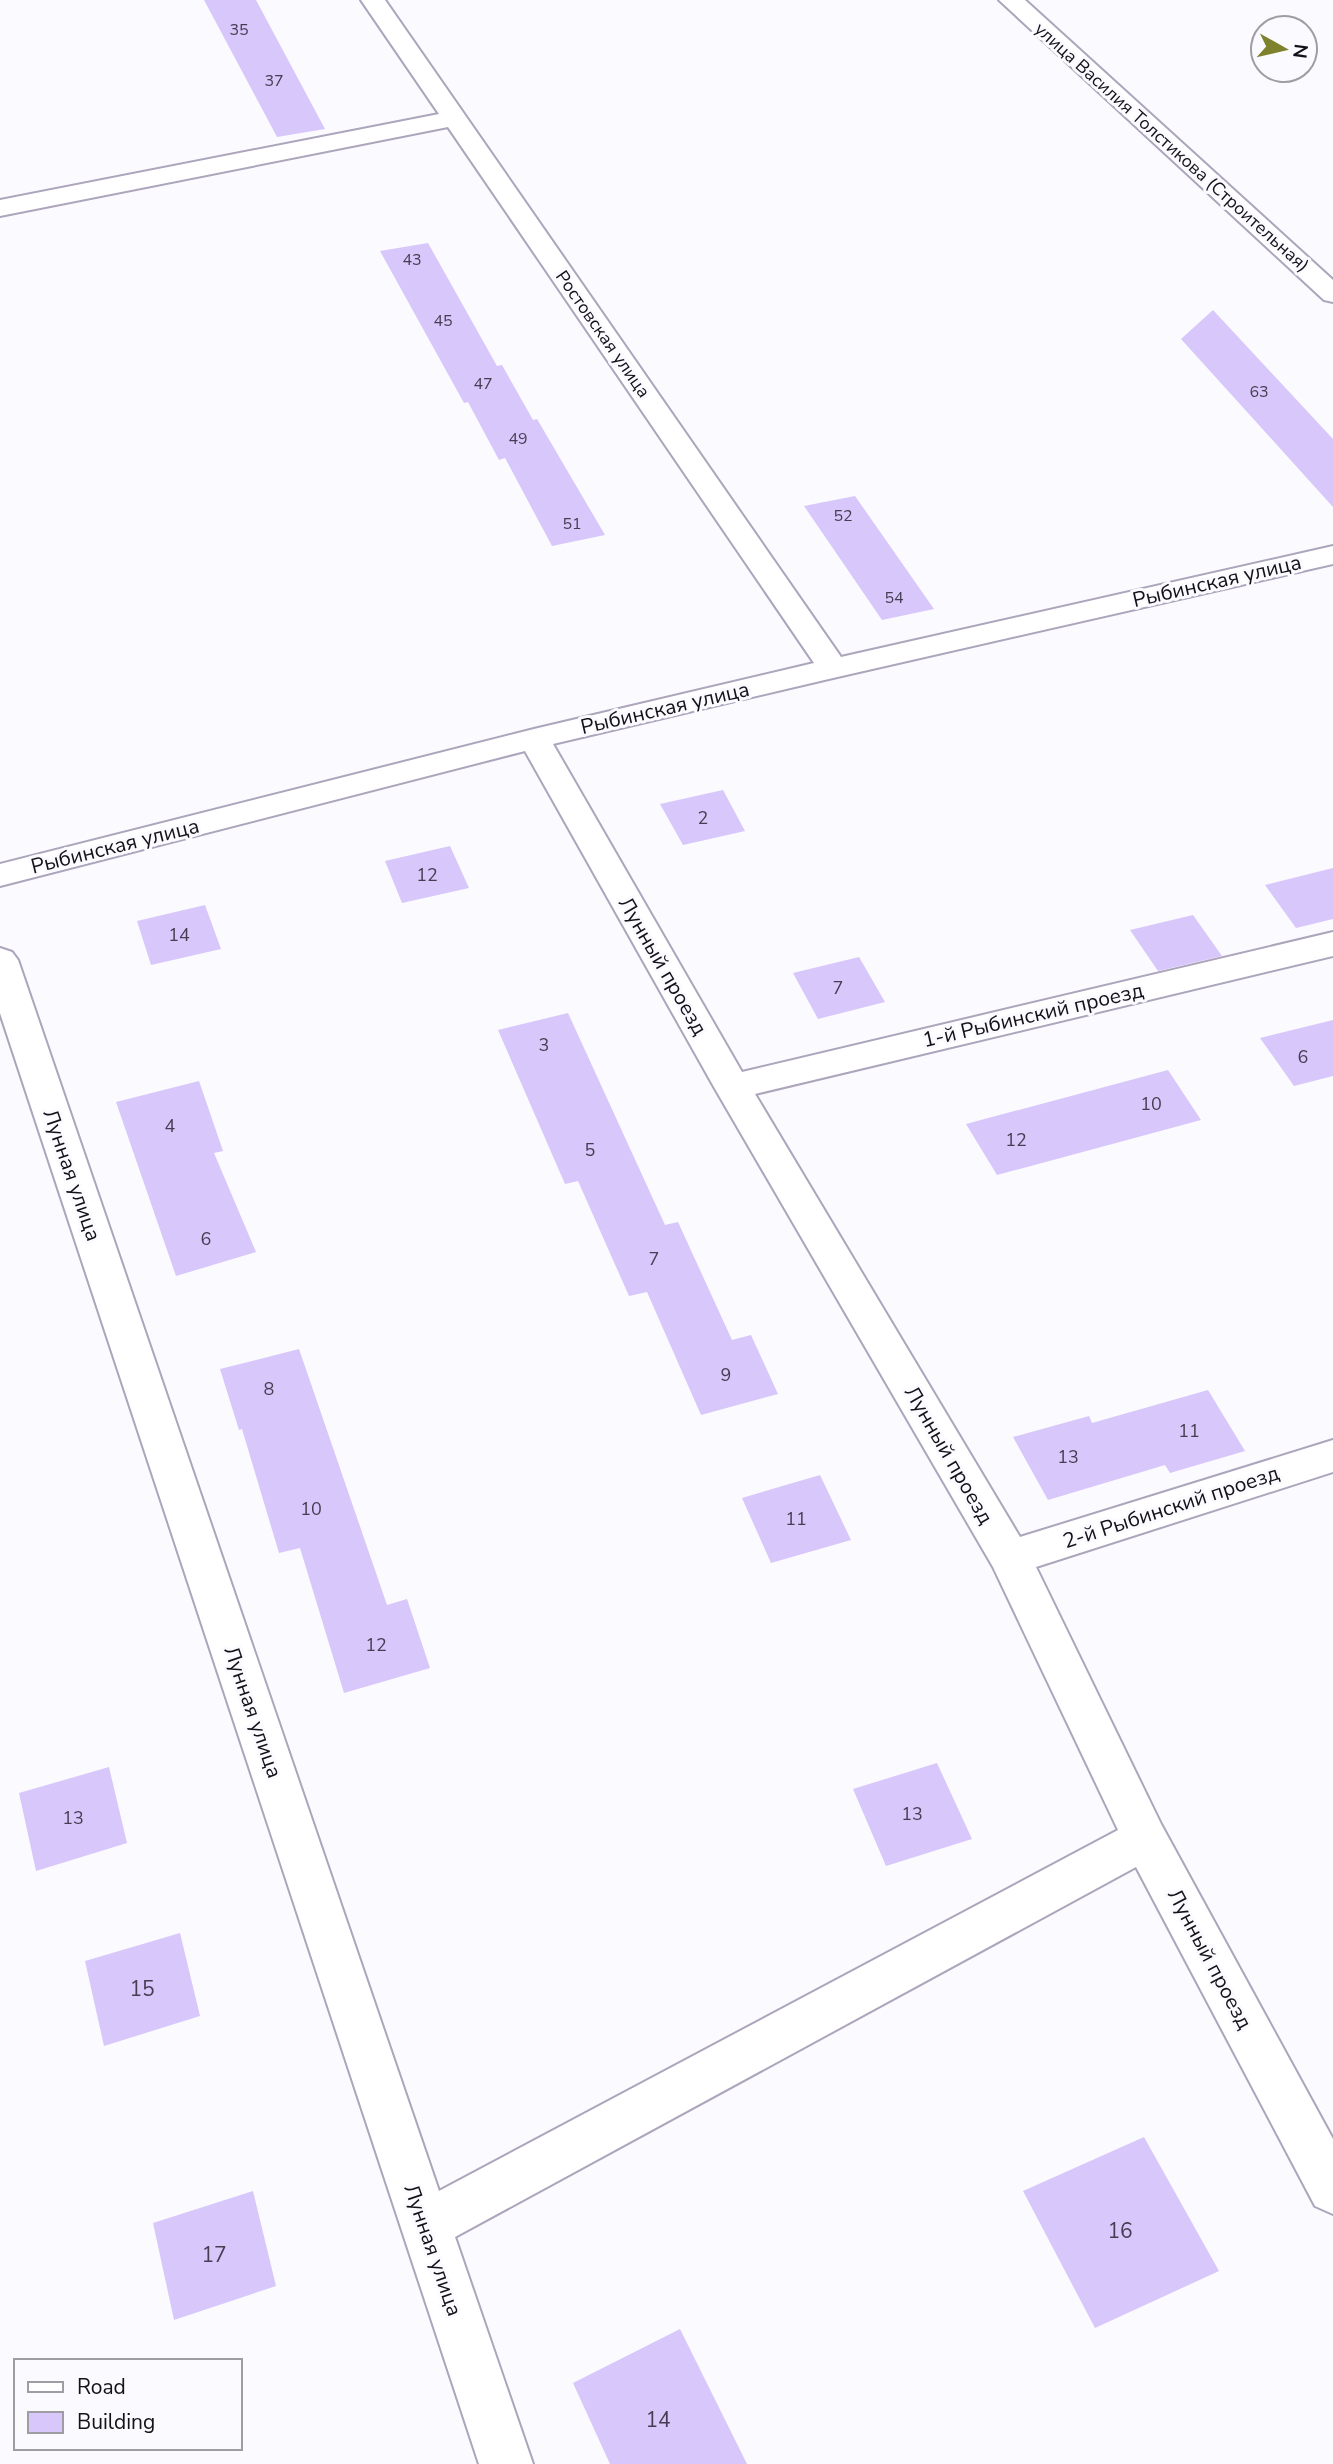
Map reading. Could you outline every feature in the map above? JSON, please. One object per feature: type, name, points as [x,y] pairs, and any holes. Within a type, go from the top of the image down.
[{"type":"street","name":"Ростовская улица","points":[[373,0],[833,668]]},
{"type":"street","name":"улица Василия Толстикова (Строительная)","points":[[1011,0],[1333,295]]},
{"type":"street","points":[[0,208],[454,118]]},
{"type":"street","name":"Рыбинская улица","points":[[0,875],[534,739],[1333,555]]},
{"type":"street","name":"Лунный проезд","points":[[534,739],[732,1087],[1010,1558],[1145,1839],[1333,2189]]},
{"type":"street","name":"1-й Рыбинский проезд","points":[[732,1087],[1333,944]]},
{"type":"street","name":"Лунная улица","points":[[0,960],[506,2464]]},
{"type":"street","name":"2-й Рыбинский проезд","points":[[1010,1558],[1333,1456]]},
{"type":"street","points":[[425,2226],[1145,1839]]},
{"type":"building","points":[[204,0],[256,0],[325,129],[277,137]]},
{"type":"building","points":[[428,243],[497,366],[502,365],[533,420],[537,419],[605,535],[552,546],[505,458],[499,460],[468,402],[464,403],[380,251]]},
{"type":"building","points":[[1213,310],[1333,439],[1333,507],[1181,339]]},
{"type":"building","points":[[855,496],[934,609],[882,620],[804,506]]},
{"type":"building","points":[[723,790],[745,831],[683,845],[660,804]]},
{"type":"building","points":[[450,846],[469,888],[402,903],[385,861]]},
{"type":"building","points":[[1333,868],[1333,919],[1296,928],[1265,885]]},
{"type":"building","points":[[205,905],[221,949],[151,965],[137,921]]},
{"type":"building","points":[[1193,915],[1222,956],[1158,971],[1130,930]]},
{"type":"building","points":[[859,957],[885,1002],[818,1019],[793,973]]},
{"type":"building","points":[[568,1013],[665,1225],[678,1222],[732,1340],[751,1335],[778,1394],[701,1415],[647,1292],[629,1296],[578,1181],[565,1184],[498,1030]]},
{"type":"building","points":[[1333,1020],[1333,1076],[1294,1086],[1260,1038]]},
{"type":"building","points":[[1168,1070],[1201,1120],[997,1175],[966,1124]]},
{"type":"building","points":[[199,1081],[223,1151],[214,1153],[256,1252],[176,1276],[116,1102]]},
{"type":"building","points":[[299,1349],[387,1605],[407,1599],[430,1668],[344,1693],[300,1548],[279,1553],[242,1429],[239,1430],[220,1369]]},
{"type":"building","points":[[1208,1390],[1245,1451],[1170,1473],[1165,1465],[1048,1500],[1013,1437],[1089,1416],[1092,1423]]},
{"type":"building","points":[[820,1475],[851,1540],[771,1563],[742,1498]]},
{"type":"building","points":[[937,1763],[972,1839],[886,1866],[853,1789]]},
{"type":"building","points":[[109,1767],[127,1843],[36,1871],[19,1793]]},
{"type":"building","points":[[180,1933],[200,2016],[104,2046],[85,1961]]},
{"type":"building","points":[[1144,2137],[1219,2271],[1095,2328],[1023,2191]]},
{"type":"building","points":[[253,2191],[276,2286],[174,2320],[153,2223]]},
{"type":"building","points":[[680,2329],[747,2464],[610,2464],[573,2383]]}]
